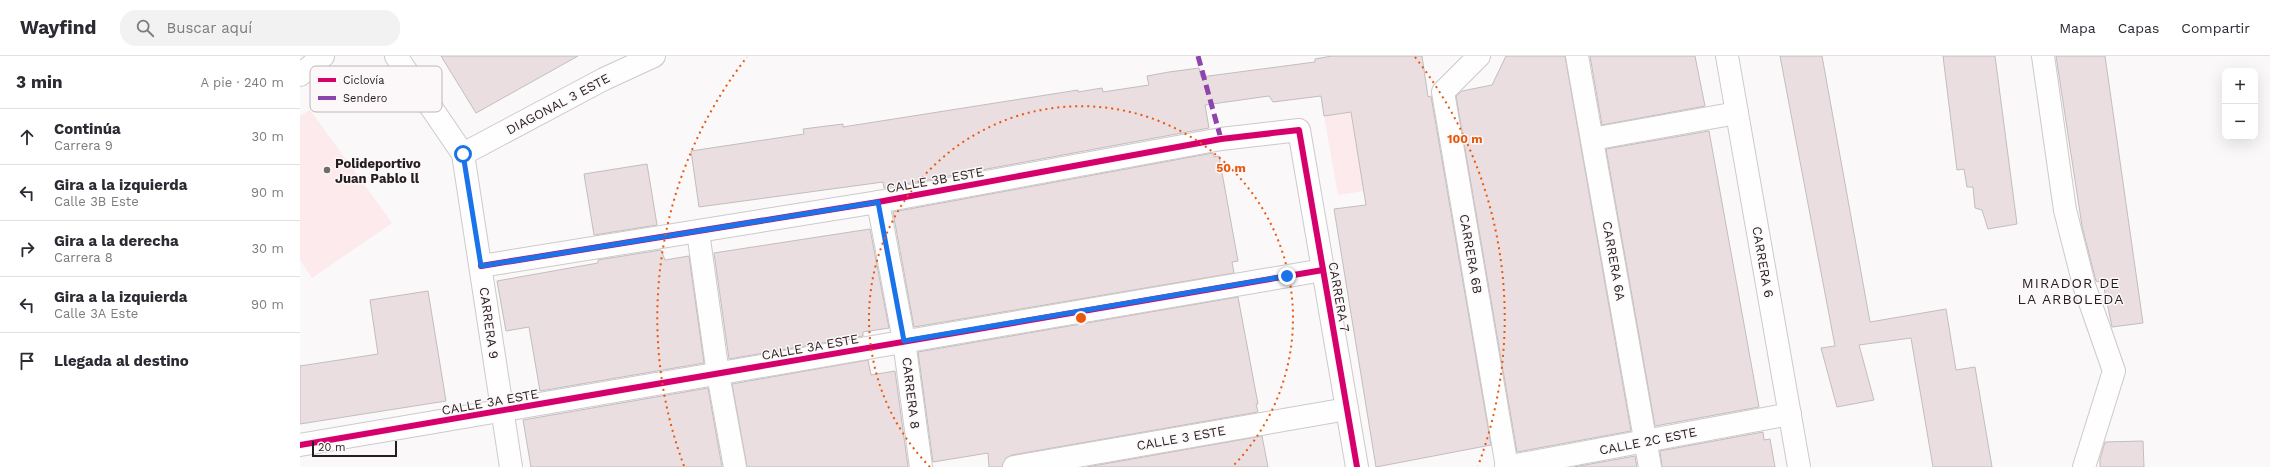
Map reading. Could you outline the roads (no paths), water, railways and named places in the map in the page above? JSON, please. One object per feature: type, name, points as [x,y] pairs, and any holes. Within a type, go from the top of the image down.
[{"type":"street","points":[[311,66],[323,56]]},
{"type":"street","name":"CARRERA 9","points":[[396,56],[403,66]]},
{"type":"street","name":"DIAGONAL 3 ESTE","points":[[463,154],[604,80],[654,56]]},
{"type":"street","name":"CARRERA 6B","points":[[1479,56],[1443,92],[1507,467]]},
{"type":"street","name":"CARRERA 6A","points":[[1577,56],[1650,467]]},
{"type":"street","name":"CARRERA 6","points":[[1727,56],[1799,467]]},
{"type":"street","points":[[2043,56],[2065,210],[2084,285],[2114,371],[2084,467]]},
{"type":"street","points":[[300,75],[310,67]]},
{"type":"street","name":"CARRERA 9","points":[[434,112],[463,154],[511,467]]},
{"type":"street","points":[[1592,139],[1737,113]]},
{"type":"street","name":"CALLE 3B ESTE","points":[[481,266],[878,202],[1221,139],[1299,130]]},
{"type":"street","name":"CARRERA 7","points":[[1299,130],[1357,467]]},
{"type":"street","name":"CARRERA 8","points":[[878,202],[904,341],[921,467]]},
{"type":"street","points":[[698,232],[718,374],[735,467]]},
{"type":"street","name":"CALLE 3A ESTE","points":[[300,445],[1323,270]]},
{"type":"street","name":"CALLE 3 ESTE","points":[[1014,467],[1347,409]]},
{"type":"street","name":"CALLE 2C ESTE","points":[[1507,467],[1790,414]]},
{"type":"place","name":"Polideportivo Juan Pablo ll","points":[[327,170]]},
{"type":"district","name":"MIRADOR DE LA ARBOLEDA","points":[[2071,292]]}]
